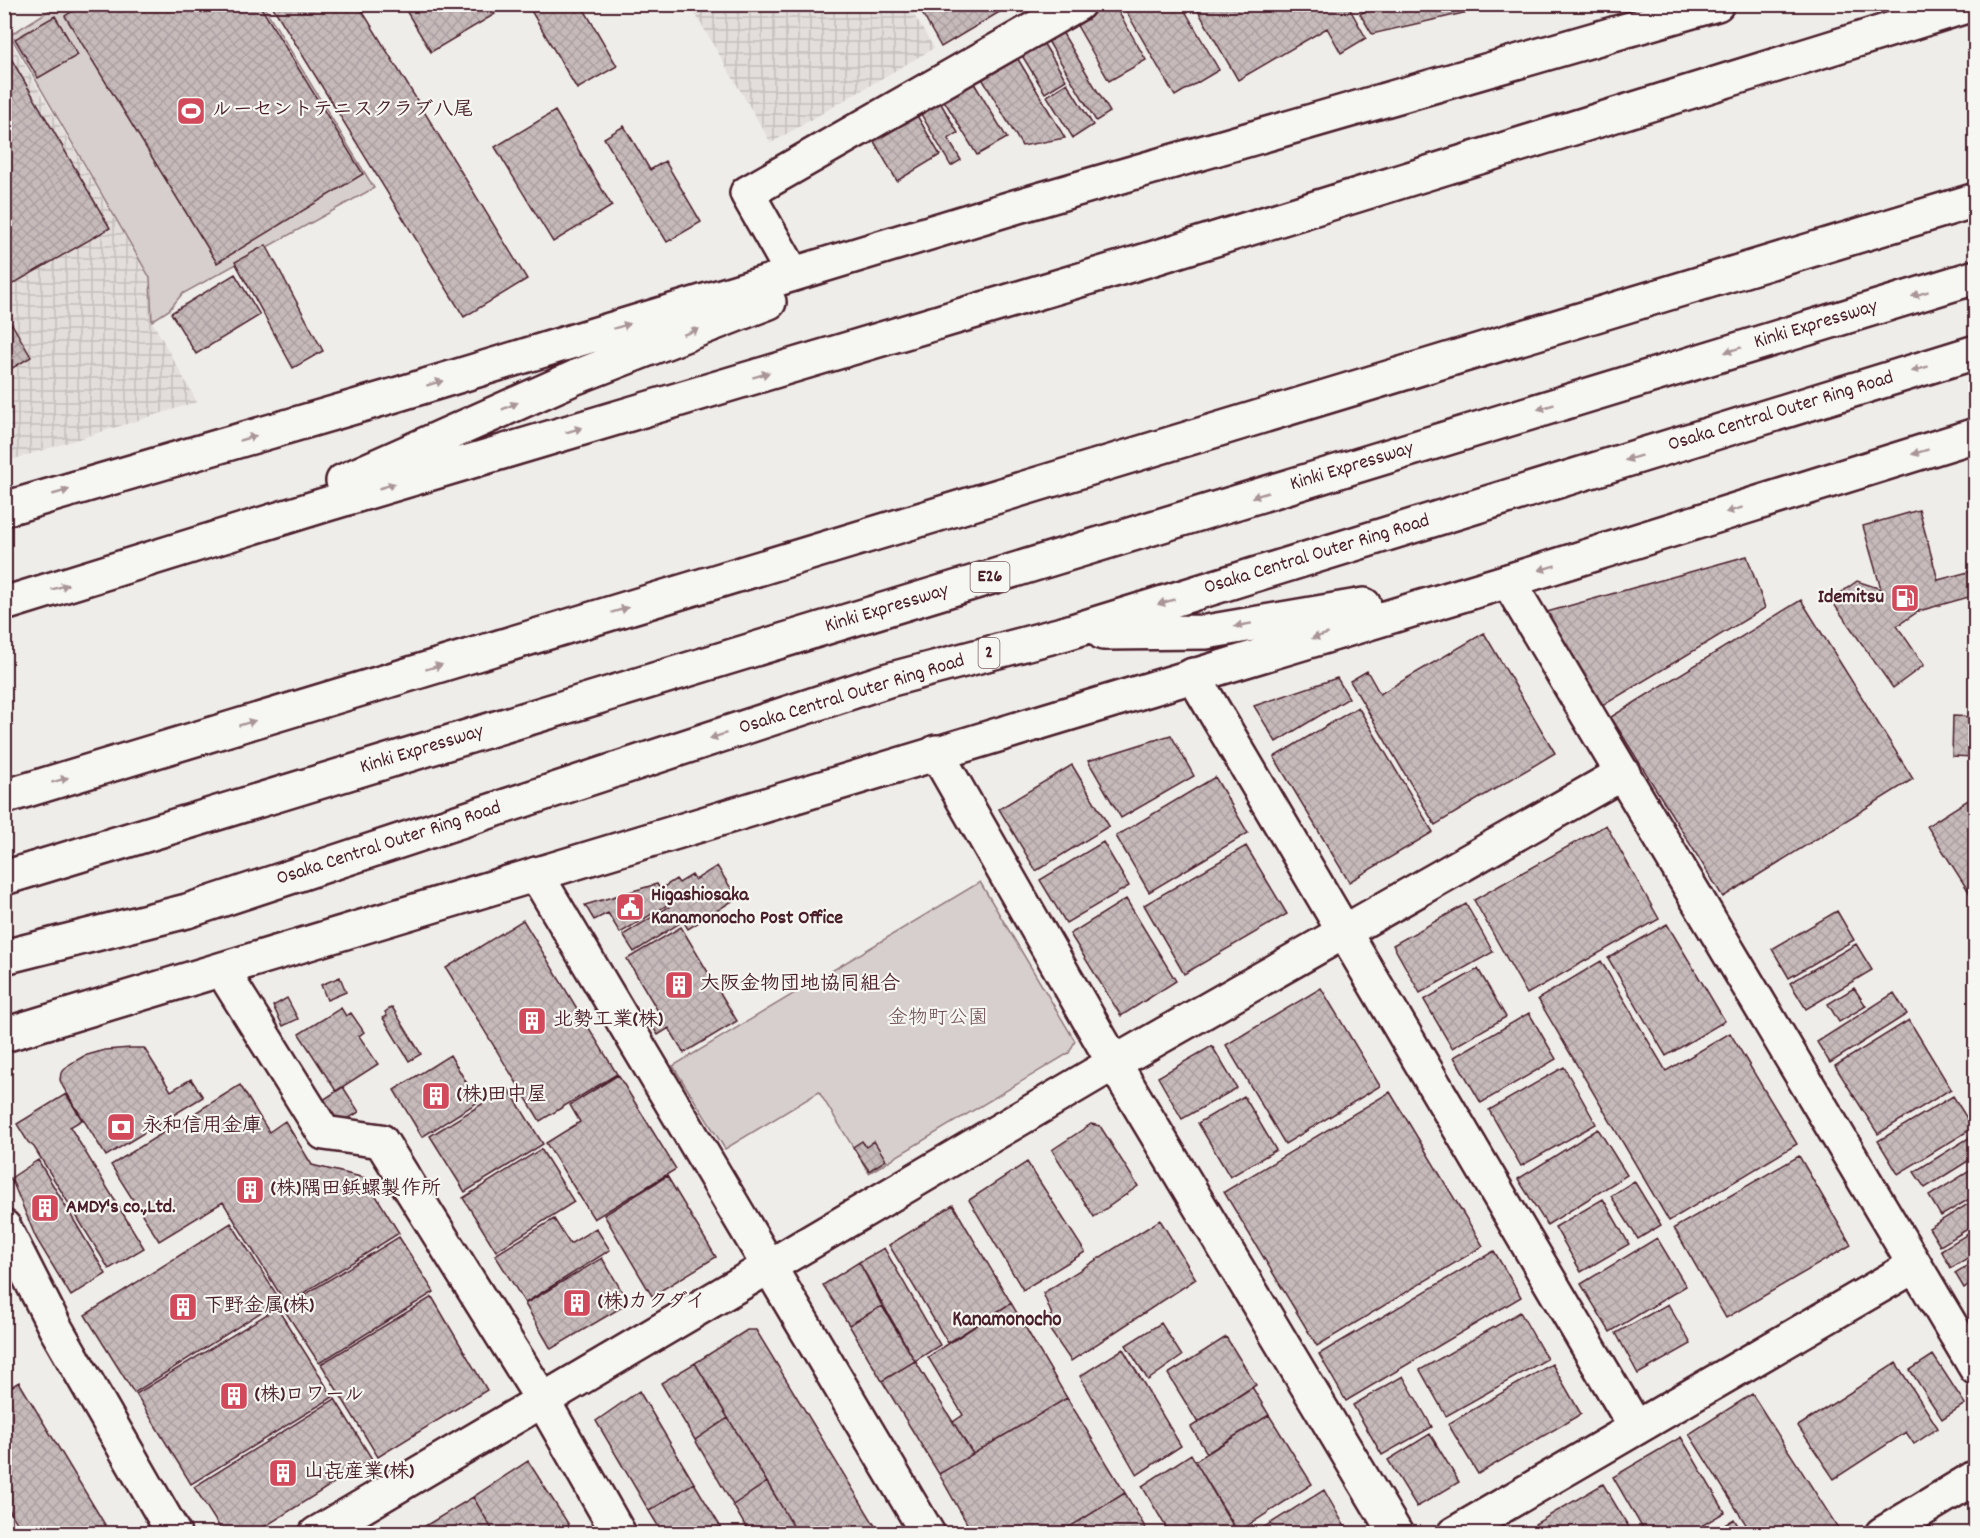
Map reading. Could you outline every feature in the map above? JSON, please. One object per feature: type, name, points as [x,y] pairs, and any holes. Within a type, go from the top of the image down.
[{"type":"main road","points":[[793,274],[747,193],[1078,4]]},
{"type":"main road","points":[[4,509],[404,393],[1018,206],[1718,4]]},
{"type":"main road","points":[[4,604],[369,491],[1154,258],[1973,4]]},
{"type":"main road","points":[[4,797],[1976,200]]},
{"type":"main road","points":[[207,541],[576,377],[1018,206]]},
{"type":"main road","name":"Kinki Expressway","points":[[4,878],[1976,277]]},
{"type":"main road","name":"Osaka Central Outer Ring Road","points":[[4,957],[187,911],[888,680],[1066,633],[1976,352]]},
{"type":"main road","points":[[4,1035],[1508,581],[1976,435]]},
{"type":"main road","points":[[1066,633],[1206,632],[1508,581]]},
{"type":"main road","points":[[1508,581],[1976,1368]]},
{"type":"main road","points":[[1193,675],[1636,1428]]},
{"type":"main road","points":[[936,752],[1113,1063],[1396,1533]]},
{"type":"main road","points":[[316,1533],[1113,1063],[1623,773]]},
{"type":"main road","points":[[536,874],[928,1533]]},
{"type":"main road","points":[[222,970],[324,1133],[381,1141],[542,1399],[619,1533]]},
{"type":"main road","points":[[4,1227],[56,1329],[174,1533]]},
{"type":"main road","points":[[1454,1533],[1914,1266]]},
{"type":"main road","points":[[1882,1533],[1976,1477]]},
{"type":"shaded area","points":[[690,5],[908,5],[934,48],[771,143]]},
{"type":"shaded area","points":[[7,35],[149,278],[152,321],[197,402],[5,462],[4,37]]},
{"type":"green space","name":"ルーセントテニスクラブ八尾","points":[[58,5],[263,5],[374,188],[182,294],[169,310],[152,321],[150,278],[10,35]]},
{"type":"green space","name":"金物町公園","points":[[980,882],[1075,1041],[1069,1053],[869,1173],[819,1092],[725,1149],[673,1066]]},
{"type":"building","name":"ルーセントテニスクラブ八尾","points":[[83,4],[259,4],[363,174],[217,263],[65,16]]},
{"type":"building","points":[[271,4],[358,4],[527,279],[464,317]]},
{"type":"building","points":[[402,4],[489,4],[495,14],[431,52]]},
{"type":"building","points":[[537,4],[581,4],[617,66],[577,89],[530,9]]},
{"type":"building","points":[[917,4],[1013,4],[941,47]]},
{"type":"building","points":[[1106,4],[1114,4],[1146,60],[1109,81],[1075,22]]},
{"type":"building","points":[[1122,4],[1181,4],[1219,70],[1175,96]]},
{"type":"building","points":[[1194,4],[1347,4],[1366,38],[1341,53],[1327,28],[1238,80]]},
{"type":"building","points":[[1377,4],[1464,4],[1468,12],[1372,34],[1360,14]]},
{"type":"building","points":[[55,16],[78,55],[38,78],[15,39]]},
{"type":"building","points":[[1059,27],[1110,112],[1096,121],[1045,36]]},
{"type":"building","points":[[1039,36],[1066,80],[1045,93],[1018,49]]},
{"type":"building","points":[[1012,49],[1065,138],[1022,146],[977,70]]},
{"type":"building","points":[[6,50],[110,228],[11,285],[4,273],[4,51]]},
{"type":"building","points":[[969,75],[1007,138],[977,155],[939,92]]},
{"type":"building","points":[[1067,83],[1093,125],[1073,138],[1047,96]]},
{"type":"building","points":[[936,95],[958,133],[948,139],[961,160],[951,166],[917,107]]},
{"type":"building","points":[[912,107],[940,155],[897,181],[869,133]]},
{"type":"building","points":[[555,111],[612,206],[553,242],[495,147]]},
{"type":"building","points":[[624,126],[650,170],[665,161],[701,222],[667,242],[604,138]]},
{"type":"building","points":[[266,245],[323,351],[293,368],[235,262]]},
{"type":"building","points":[[235,274],[260,315],[196,354],[171,313]]},
{"type":"building","points":[[12,324],[31,357],[4,373],[4,328]]},
{"type":"building","points":[[1919,510],[1938,580],[1976,570],[1976,595],[1919,611],[1897,626],[1924,665],[1893,688],[1831,600],[1857,581],[1881,589],[1863,526]]},
{"type":"building","points":[[1747,556],[1765,608],[1602,706],[1547,612]]},
{"type":"building","points":[[1801,600],[1913,779],[1723,897],[1611,717]]},
{"type":"building","points":[[1484,633],[1555,753],[1435,825],[1350,681],[1367,671],[1380,694]]},
{"type":"building","points":[[1337,678],[1349,698],[1276,742],[1254,706]]},
{"type":"building","points":[[1358,707],[1433,832],[1349,882],[1274,757]]},
{"type":"building","points":[[1953,716],[1976,717],[1976,757],[1952,756]]},
{"type":"building","points":[[1171,735],[1194,776],[1121,818],[1088,761]]},
{"type":"building","points":[[1072,765],[1109,826],[1036,871],[999,809]]},
{"type":"building","points":[[1215,777],[1248,833],[1149,892],[1116,836]]},
{"type":"building","points":[[1976,795],[1976,903],[1927,826]]},
{"type":"building","points":[[1606,825],[1659,919],[1527,994],[1474,900]]},
{"type":"building","points":[[1103,842],[1129,886],[1066,923],[1040,880]]},
{"type":"building","points":[[1246,846],[1287,914],[1184,974],[1144,905]]},
{"type":"building","points":[[717,866],[737,898],[688,929],[683,921],[634,952],[623,935],[672,905],[662,888],[676,879],[679,883],[692,875],[695,880]]},
{"type":"building","points":[[657,884],[669,904],[620,933],[608,913],[594,920],[585,905]]},
{"type":"building","points":[[1126,899],[1176,981],[1121,1016],[1070,934]]},
{"type":"building","points":[[1466,904],[1493,952],[1420,993],[1393,945]]},
{"type":"building","points":[[1837,911],[1854,940],[1789,978],[1772,949]]},
{"type":"building","name":"北勢工業(株)","points":[[523,920],[617,1074],[540,1121],[446,968]]},
{"type":"building","points":[[1667,924],[1725,1021],[1666,1056],[1608,958]]},
{"type":"building","name":"大阪金物団地協同組合","points":[[681,927],[737,1021],[684,1053],[669,1028],[658,1035],[647,1018],[658,1011],[627,959]]},
{"type":"building","points":[[1856,944],[1872,970],[1806,1009],[1790,983]]},
{"type":"building","points":[[1601,961],[1666,1071],[1730,1033],[1797,1144],[1669,1221],[1538,999]]},
{"type":"building","points":[[1478,969],[1506,1017],[1452,1048],[1424,1000]]},
{"type":"building","points":[[340,977],[346,992],[327,1000],[321,985]]},
{"type":"building","points":[[1321,988],[1380,1086],[1285,1144],[1226,1045]]},
{"type":"building","points":[[1854,988],[1866,1006],[1839,1022],[1828,1004]]},
{"type":"building","points":[[1894,993],[1907,1014],[1830,1063],[1817,1042]]},
{"type":"building","points":[[287,998],[298,1019],[283,1026],[273,1006]]},
{"type":"building","points":[[392,1007],[421,1054],[409,1061],[383,1018],[387,1016],[385,1012]]},
{"type":"building","points":[[341,1008],[346,1016],[351,1013],[364,1032],[359,1036],[378,1064],[336,1091],[299,1034]]},
{"type":"building","points":[[1529,1013],[1556,1059],[1481,1103],[1454,1057]]},
{"type":"building","points":[[1909,1020],[1951,1089],[1878,1134],[1835,1066]]},
{"type":"building","points":[[1212,1046],[1237,1088],[1182,1119],[1158,1077]]},
{"type":"building","name":"永和信用金庫","points":[[144,1048],[171,1091],[191,1079],[203,1097],[106,1156],[63,1087],[60,1080],[61,1073],[70,1064],[84,1056],[105,1050]]},
{"type":"building","name":"(株)田中屋","points":[[450,1055],[478,1102],[422,1137],[394,1090]]},
{"type":"building","points":[[1564,1067],[1596,1124],[1521,1166],[1489,1110]]},
{"type":"building","points":[[618,1075],[676,1169],[594,1219],[546,1143],[580,1122],[570,1105]]},
{"type":"building","name":"(株)隅田鋲螺製作所","points":[[240,1085],[269,1132],[285,1121],[312,1165],[365,1178],[399,1233],[286,1304],[223,1202],[159,1241],[111,1165]]},
{"type":"building","points":[[343,1087],[359,1112],[339,1124],[323,1100]]},
{"type":"building","points":[[508,1088],[543,1144],[465,1192],[430,1136]]},
{"type":"building","points":[[1390,1092],[1483,1246],[1317,1346],[1224,1192]]},
{"type":"building","points":[[66,1094],[82,1120],[70,1127],[144,1248],[109,1269],[34,1147],[28,1142],[17,1124]]},
{"type":"building","points":[[1244,1096],[1276,1150],[1230,1177],[1198,1123]]},
{"type":"building","points":[[1953,1096],[1973,1128],[1898,1174],[1878,1141]]},
{"type":"building","points":[[1091,1124],[1100,1126],[1138,1186],[1094,1217],[1052,1150]]},
{"type":"building","points":[[1598,1129],[1627,1175],[1547,1225],[1518,1179]]},
{"type":"building","points":[[1975,1134],[1976,1156],[1925,1188],[1914,1172]]},
{"type":"building","points":[[862,1141],[866,1147],[874,1141],[886,1160],[869,1171],[853,1147]]},
{"type":"building","points":[[541,1149],[574,1202],[496,1251],[463,1198]]},
{"type":"building","points":[[1799,1156],[1851,1245],[1726,1318],[1674,1228]]},
{"type":"building","name":"AMDY's co.,Ltd.","points":[[38,1160],[106,1274],[71,1296],[36,1238],[11,1178]]},
{"type":"building","points":[[1027,1162],[1085,1252],[1023,1290],[969,1200]]},
{"type":"building","points":[[1976,1167],[1976,1195],[1941,1216],[1929,1196]]},
{"type":"building","points":[[667,1176],[716,1257],[652,1296],[604,1215]]},
{"type":"building","points":[[1634,1181],[1661,1225],[1638,1239],[1611,1196]]},
{"type":"building","points":[[1603,1199],[1629,1244],[1581,1272],[1555,1227]]},
{"type":"building","points":[[1976,1199],[1976,1224],[1940,1246],[1929,1228]]},
{"type":"building","points":[[953,1205],[1011,1303],[948,1343],[889,1245]]},
{"type":"building","points":[[554,1219],[570,1244],[596,1228],[610,1250],[525,1303],[495,1255]]},
{"type":"building","points":[[1160,1220],[1196,1279],[1071,1361],[1043,1320],[1052,1315],[1043,1293]]},
{"type":"building","name":"下野金属(株)","points":[[231,1223],[280,1300],[134,1393],[85,1315]]},
{"type":"building","points":[[1976,1229],[1976,1253],[1951,1268],[1941,1250]]},
{"type":"building","points":[[399,1237],[434,1292],[319,1363],[283,1308]]},
{"type":"building","points":[[1657,1238],[1686,1286],[1610,1332],[1581,1284]]},
{"type":"building","points":[[884,1248],[940,1345],[915,1361],[859,1262]]},
{"type":"building","points":[[1494,1251],[1521,1297],[1346,1401],[1319,1354]]},
{"type":"building","name":"(株)カクダイ","points":[[602,1258],[629,1303],[551,1349],[525,1304]]},
{"type":"building","points":[[1976,1260],[1976,1281],[1964,1288],[1955,1273]]},
{"type":"building","points":[[859,1262],[882,1306],[849,1325],[823,1285]]},
{"type":"building","points":[[432,1297],[487,1390],[378,1457],[321,1364]]},
{"type":"building","points":[[1011,1303],[1067,1398],[973,1454],[953,1422],[963,1415],[928,1357]]},
{"type":"building","points":[[1668,1304],[1691,1344],[1638,1374],[1616,1333]]},
{"type":"building","points":[[882,1306],[915,1361],[882,1381],[849,1325]]},
{"type":"building","name":"(株)ロワール","points":[[277,1308],[333,1397],[191,1484],[136,1394]]},
{"type":"building","points":[[1520,1312],[1547,1359],[1446,1416],[1420,1370]]},
{"type":"building","points":[[1161,1323],[1182,1356],[1148,1380],[1126,1345]]},
{"type":"building","points":[[747,1330],[756,1330],[880,1534],[798,1534],[695,1363]]},
{"type":"building","points":[[1226,1337],[1256,1385],[1198,1423],[1168,1374]]},
{"type":"building","points":[[1123,1349],[1181,1446],[1137,1475],[1080,1376]]},
{"type":"building","points":[[1933,1355],[1965,1404],[1942,1419],[1910,1370]]},
{"type":"building","points":[[915,1361],[973,1454],[939,1474],[882,1381]]},
{"type":"building","points":[[695,1363],[728,1418],[695,1440],[661,1383]]},
{"type":"building","points":[[1896,1363],[1938,1428],[1914,1444],[1906,1432],[1834,1479],[1798,1426]]},
{"type":"building","points":[[1552,1364],[1581,1414],[1478,1474],[1448,1424]]},
{"type":"building","points":[[1403,1376],[1432,1427],[1382,1455],[1353,1405]]},
{"type":"building","points":[[19,1382],[107,1528],[98,1534],[24,1534],[4,1502],[4,1391]]},
{"type":"building","points":[[1252,1387],[1269,1415],[1207,1453],[1191,1427]]},
{"type":"building","points":[[639,1391],[694,1483],[649,1511],[596,1421]]},
{"type":"building","points":[[1752,1394],[1842,1534],[1752,1534],[1689,1434]]},
{"type":"building","points":[[1067,1398],[1125,1493],[1058,1534],[973,1534],[939,1474]]},
{"type":"building","name":"山㐂産業(株)","points":[[335,1399],[372,1459],[253,1534],[224,1534],[194,1487]]},
{"type":"building","points":[[1269,1415],[1312,1484],[1238,1532],[1195,1461]]},
{"type":"building","points":[[728,1418],[767,1482],[733,1505],[695,1440]]},
{"type":"building","points":[[1430,1434],[1459,1482],[1417,1507],[1388,1460]]},
{"type":"building","points":[[1681,1437],[1725,1512],[1688,1534],[1646,1534],[1613,1477]]},
{"type":"building","points":[[1191,1454],[1238,1534],[1170,1534],[1142,1486]]},
{"type":"building","points":[[528,1461],[569,1525],[557,1534],[495,1534],[473,1497]]},
{"type":"building","points":[[767,1482],[798,1534],[750,1534],[733,1505]]},
{"type":"building","points":[[694,1483],[725,1534],[663,1534],[649,1511]]},
{"type":"building","points":[[1603,1484],[1633,1534],[1540,1534],[1535,1524]]},
{"type":"building","points":[[1324,1490],[1349,1534],[1253,1534]]},
{"type":"building","points":[[1125,1493],[1149,1534],[1058,1534]]},
{"type":"building","points":[[473,1497],[495,1534],[429,1534],[425,1526]]},
{"type":"building","points":[[1734,1519],[1743,1534],[1710,1534]]},
{"type":"place","name":"ルーセントテニスクラブ八尾","points":[[191,111]]},
{"type":"place","name":"Idemitsu","points":[[1905,598]]},
{"type":"place","name":"Higashiosaka Kanamonocho Post Office","points":[[630,907]]},
{"type":"place","name":"大阪金物団地協同組合","points":[[679,985]]},
{"type":"place","name":"北勢工業(株)","points":[[532,1021]]},
{"type":"place","name":"(株)田中屋","points":[[436,1096]]},
{"type":"place","name":"永和信用金庫","points":[[121,1127]]},
{"type":"place","name":"(株)隅田鋲螺製作所","points":[[250,1190]]},
{"type":"place","name":"AMDY's co.,Ltd.","points":[[45,1208]]},
{"type":"place","name":"(株)カクダイ","points":[[577,1303]]},
{"type":"place","name":"下野金属(株)","points":[[183,1307]]},
{"type":"place","name":"(株)ロワール","points":[[234,1396]]},
{"type":"place","name":"山㐂産業(株)","points":[[283,1473]]},
{"type":"district","name":"Kanamonocho","points":[[1007,1321]]}]
